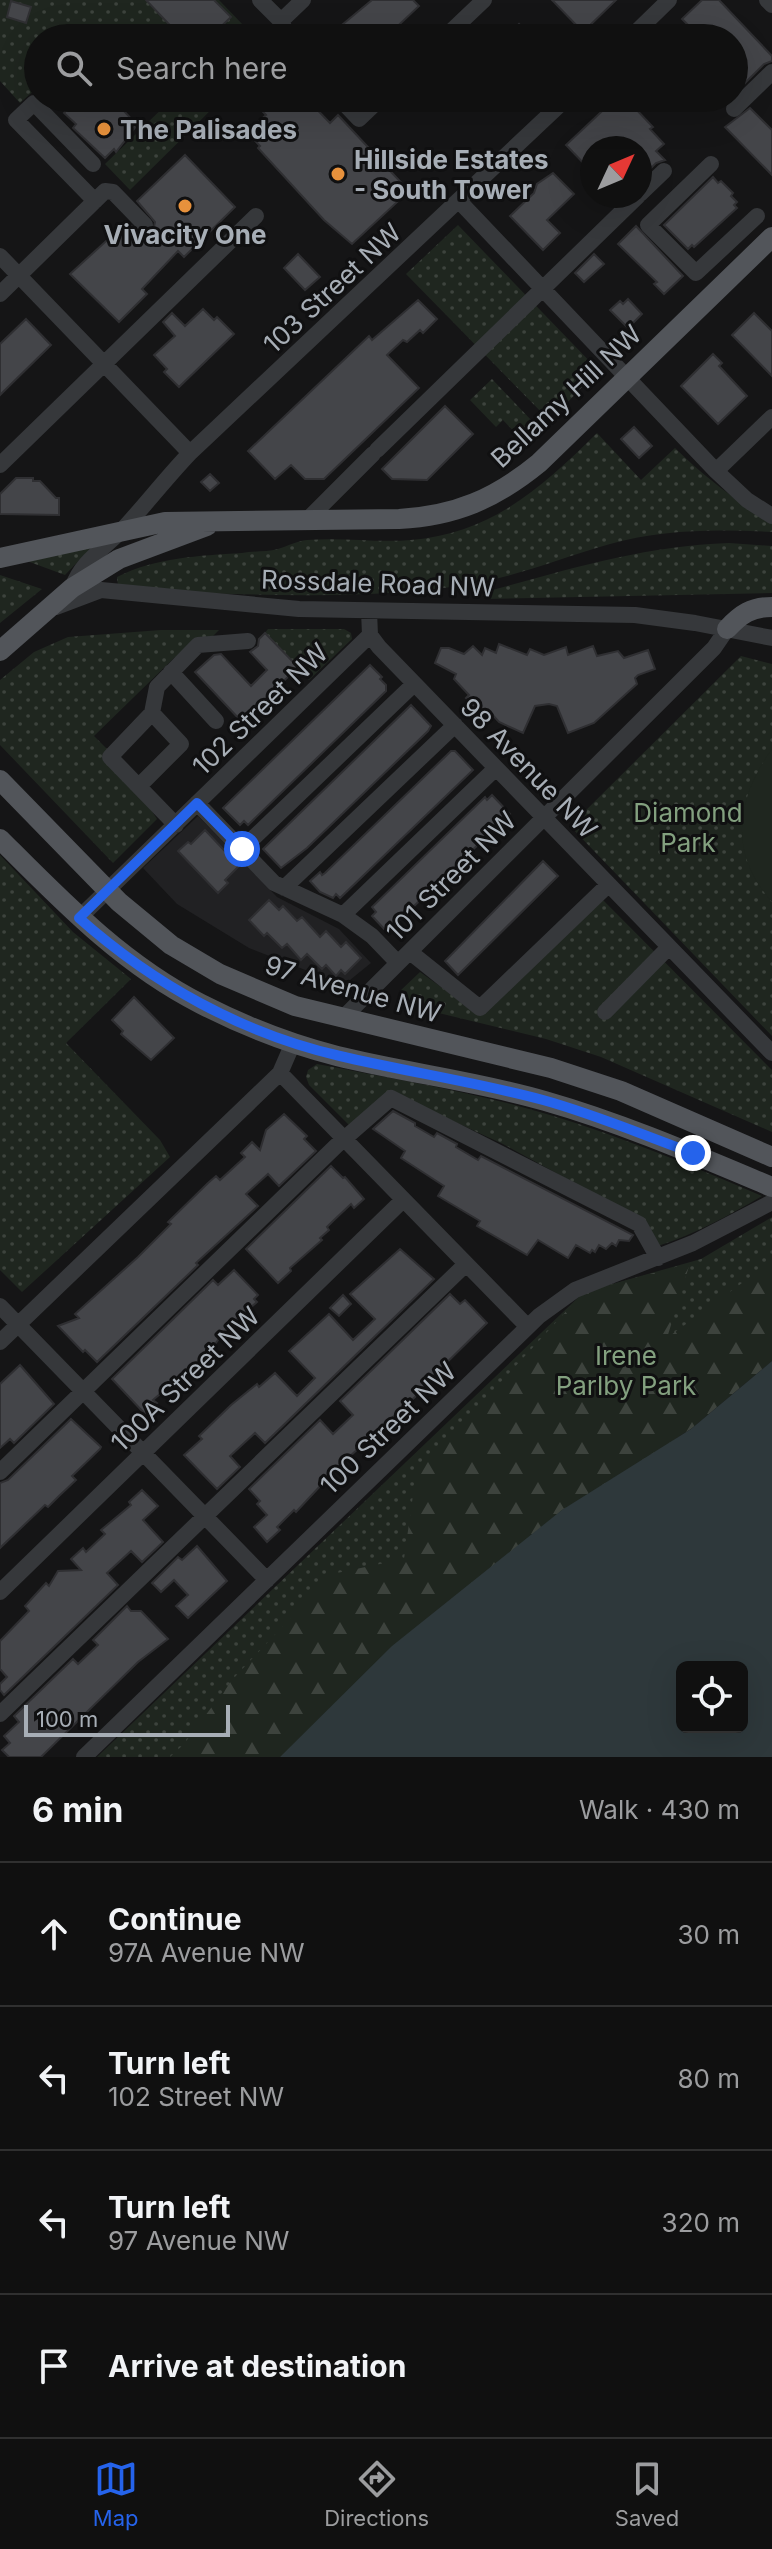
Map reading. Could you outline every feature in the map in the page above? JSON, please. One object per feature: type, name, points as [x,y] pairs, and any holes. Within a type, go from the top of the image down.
[{"type":"main road","name":"Bellamy Hill NW","points":[[0,558],[165,522],[431,517],[478,502],[510,485],[539,463],[768,241]]},
{"type":"main road","name":"Bellamy Hill NW","points":[[47,610],[72,588],[119,559],[214,523]]},
{"type":"main road","points":[[727,629],[744,612],[756,607],[772,607]]},
{"type":"main road","name":"Rossdale Road NW","points":[[0,651],[47,610]]},
{"type":"main road","name":"97 Avenue NW","points":[[0,780],[107,891],[171,945],[220,974],[295,1006],[551,1068],[621,1091],[772,1157]]},
{"type":"main road","points":[[0,839],[79,918],[147,972],[245,1025],[339,1056],[545,1101],[693,1153],[772,1187]]},
{"type":"street","points":[[260,0],[282,24]]},
{"type":"street","points":[[281,21],[303,0]]},
{"type":"street","points":[[459,24],[484,0]]},
{"type":"street","points":[[644,24],[669,0]]},
{"type":"street","points":[[767,0],[772,5]]},
{"type":"street","points":[[748,95],[772,72]]},
{"type":"street","points":[[24,112],[16,120],[95,201]]},
{"type":"street","points":[[43,112],[93,164]]},
{"type":"street","name":"103 Street NW","points":[[72,588],[81,566],[121,531],[190,453],[553,112]]},
{"type":"street","points":[[711,164],[648,225],[714,292]]},
{"type":"street","points":[[652,182],[658,176],[673,201]]},
{"type":"street","points":[[0,294],[105,191],[111,190],[145,225]]},
{"type":"street","points":[[460,202],[716,471],[747,500],[772,516]]},
{"type":"street","points":[[309,518],[626,208]]},
{"type":"street","points":[[0,465],[256,216]]},
{"type":"street","points":[[696,273],[752,222],[768,241]]},
{"type":"street","points":[[0,256],[190,453]]},
{"type":"street","points":[[716,471],[772,417]]},
{"type":"street","name":"103 Street NW","points":[[86,538],[108,526],[142,494],[165,479]]},
{"type":"street","name":"Rossdale Road NW","points":[[47,610],[101,590],[247,606],[635,615],[772,638]]},
{"type":"street","points":[[369,611],[370,635]]},
{"type":"street","name":"101 Street NW","points":[[342,1019],[714,648],[727,629]]},
{"type":"street","name":"98 Avenue NW","points":[[370,635],[772,1053]]},
{"type":"street","name":"102 Street NW","points":[[79,918],[370,635]]},
{"type":"street","points":[[176,825],[110,757],[152,713],[157,687],[198,645],[248,641]]},
{"type":"street","points":[[171,672],[216,721]]},
{"type":"street","points":[[242,849],[414,684]]},
{"type":"street","points":[[139,786],[181,744],[152,713]]},
{"type":"street","points":[[284,888],[455,725]]},
{"type":"street","points":[[343,915],[496,768]]},
{"type":"street","points":[[197,803],[274,883],[343,915],[480,1008],[608,885]]},
{"type":"street","points":[[605,1012],[669,947]]},
{"type":"street","points":[[0,1342],[280,1073],[293,1043]]},
{"type":"street","points":[[280,1073],[527,1326]]},
{"type":"street","points":[[0,1472],[391,1098],[639,1224],[658,1258]]},
{"type":"street","name":"100A Street NW","points":[[0,1592],[403,1200]]},
{"type":"street","name":"100 Street NW","points":[[84,1757],[527,1326],[575,1290],[658,1258],[731,1225],[772,1202]]},
{"type":"street","points":[[0,1714],[466,1264]]},
{"type":"street","points":[[0,1306],[267,1580]]},
{"type":"shaded area","points":[[198,816],[277,897],[339,929],[371,963],[350,980],[331,980],[249,948],[177,904],[143,868]]},
{"type":"shaded area","points":[[772,1361],[772,1757],[280,1757],[392,1646],[562,1510],[691,1429]]},
{"type":"green space","points":[[0,0],[219,0],[242,24],[24,24],[24,99],[20,103],[0,81]]},
{"type":"green space","points":[[159,112],[209,112],[130,190],[105,164]]},
{"type":"green space","points":[[458,225],[598,370],[550,421],[406,274]]},
{"type":"green space","points":[[492,379],[532,421],[517,435],[503,420],[496,427],[470,400]]},
{"type":"green space","points":[[597,433],[641,480],[675,448],[721,488],[772,523],[772,532],[711,531],[650,535],[482,582],[395,593],[259,595],[125,591],[118,586],[117,577],[132,570],[178,559],[269,551],[307,540],[411,540],[467,528],[536,489]]},
{"type":"green space","points":[[729,543],[772,546],[772,593],[484,599],[482,593],[635,554]]},
{"type":"green space","points":[[91,548],[65,575],[27,561]]},
{"type":"green space","points":[[0,575],[42,589],[0,623]]},
{"type":"green space","points":[[268,629],[344,629],[351,633],[352,639],[309,680],[264,634]]},
{"type":"green space","points":[[161,630],[219,630],[184,665],[175,657],[94,736],[120,762],[157,819],[113,863],[0,745],[0,680],[34,652],[68,637]]},
{"type":"green space","name":"Diamond Park","points":[[741,656],[772,664],[772,1036],[570,826]]},
{"type":"green space","points":[[772,749],[772,902],[748,864],[742,826],[751,787]]},
{"type":"green space","points":[[0,855],[73,932],[131,979],[66,1043],[160,1140],[170,1157],[22,1292],[0,1270]]},
{"type":"green space","points":[[601,898],[772,1070],[772,1132],[601,1057],[546,1039],[418,1008],[399,992],[420,972],[479,1014]]},
{"type":"green space","points":[[317,1064],[463,1093],[550,1115],[631,1142],[762,1196],[711,1224],[658,1246],[644,1221],[503,1144],[392,1093],[352,1128],[309,1085],[306,1077],[308,1070]]},
{"type":"green space","name":"Irene Parlby Park","points":[[772,1217],[772,1361],[288,1751],[280,1757],[97,1757],[584,1292],[701,1259]]},
{"type":"green space","name":"Irene Parlby Park","points":[[772,1261],[772,1361],[691,1429],[562,1510],[280,1757],[170,1757],[184,1744],[232,1680],[332,1574],[404,1559],[416,1474],[584,1292],[690,1263],[667,1338]]},
{"type":"building","points":[[146,0],[214,0],[231,17],[224,24],[169,24]]},
{"type":"building","points":[[372,0],[413,0],[419,6],[400,24],[343,24]]},
{"type":"building","points":[[552,0],[616,0],[591,24],[575,24]]},
{"type":"building","points":[[702,0],[719,0],[742,24],[687,24],[682,19]]},
{"type":"building","points":[[11,1],[31,7],[26,23],[7,17]]},
{"type":"building","points":[[748,31],[772,56],[772,61],[764,64],[748,80]]},
{"type":"building","points":[[750,108],[772,130],[772,175],[725,127]]},
{"type":"building","name":"The Palisades","points":[[125,112],[137,125],[116,152],[114,149],[105,158],[73,128],[76,124],[64,113]]},
{"type":"building","name":"Hillside Estates - South Tower","points":[[263,112],[319,112],[330,123],[338,115],[409,191],[352,244],[324,220],[247,132],[266,115]]},
{"type":"building","points":[[601,112],[639,112],[664,144],[656,151],[665,160],[652,167],[652,136],[580,136],[580,160],[566,145]]},
{"type":"building","points":[[185,155],[235,207],[184,257],[178,251],[142,289],[147,294],[119,322],[70,274],[127,222],[141,235],[153,232],[155,222],[137,201]]},
{"type":"building","points":[[553,173],[574,194],[547,220],[560,233],[543,250],[510,216],[534,193],[537,184]]},
{"type":"building","points":[[713,177],[733,193],[731,196],[737,202],[734,205],[737,208],[688,249],[664,225]]},
{"type":"building","points":[[636,226],[683,276],[664,294],[654,284],[657,282],[618,244]]},
{"type":"building","points":[[298,254],[320,277],[305,290],[284,268]]},
{"type":"building","points":[[594,254],[604,264],[584,282],[575,273]]},
{"type":"building","points":[[628,299],[642,314],[628,328],[610,310],[620,301],[623,304]]},
{"type":"building","points":[[418,300],[437,319],[423,333],[420,330],[407,342],[403,340],[387,355],[419,388],[324,479],[305,479],[291,465],[275,479],[248,451],[369,336],[372,340]]},
{"type":"building","points":[[203,309],[214,320],[217,317],[234,334],[179,387],[164,372],[167,369],[154,355],[175,336],[163,322],[172,313],[185,326]]},
{"type":"building","points":[[754,313],[772,331],[772,376],[732,335]]},
{"type":"building","points":[[26,319],[51,345],[0,395],[0,344]]},
{"type":"building","points":[[713,354],[722,363],[719,366],[747,396],[718,424],[681,386]]},
{"type":"building","points":[[445,406],[473,434],[427,480],[392,479],[382,469]]},
{"type":"building","points":[[634,427],[652,446],[639,458],[621,439]]},
{"type":"building","points":[[210,474],[219,483],[210,491],[201,482]]},
{"type":"building","points":[[16,478],[40,481],[59,498],[59,515],[0,514],[0,494]]},
{"type":"building","points":[[265,633],[298,667],[242,722],[195,672],[214,655],[221,654],[251,686],[267,670],[250,652],[258,646],[259,639]]},
{"type":"building","points":[[499,644],[527,655],[530,649],[544,655],[566,647],[568,655],[593,646],[597,656],[618,651],[624,658],[648,650],[655,669],[638,675],[635,678],[637,684],[594,723],[568,733],[557,706],[549,704],[535,706],[523,733],[499,722],[489,711],[484,716],[466,698],[469,695],[454,679],[456,674],[435,663],[441,648],[464,654],[473,646],[482,655],[485,648],[496,653]]},
{"type":"building","points":[[370,665],[382,677],[380,679],[386,685],[386,691],[248,825],[244,821],[240,825],[223,808]]},
{"type":"building","points":[[411,705],[431,726],[428,731],[307,848],[281,868],[263,849]]},
{"type":"building","points":[[451,751],[455,751],[473,770],[340,898],[336,894],[333,898],[320,892],[310,881],[320,872],[322,875],[325,873]]},
{"type":"building","points":[[492,795],[510,814],[387,932],[372,916],[376,912],[372,907],[485,797],[487,800]]},
{"type":"building","points":[[205,830],[239,866],[225,880],[228,883],[218,893],[178,851],[188,842],[191,844]]},
{"type":"building","points":[[543,861],[558,876],[458,975],[445,961]]},
{"type":"building","points":[[269,900],[279,910],[283,906],[297,921],[302,917],[320,937],[326,931],[341,947],[346,942],[361,958],[345,974],[341,970],[336,976],[326,965],[322,969],[307,954],[301,960],[287,944],[282,948],[267,933],[264,936],[249,920]]},
{"type":"building","points":[[134,997],[174,1038],[151,1060],[121,1034],[123,1031],[112,1020]]},
{"type":"building","points":[[393,1111],[434,1137],[437,1133],[457,1144],[456,1147],[478,1160],[481,1156],[633,1235],[629,1241],[619,1240],[616,1246],[612,1243],[606,1249],[599,1245],[595,1252],[592,1250],[590,1253],[576,1245],[568,1258],[538,1240],[527,1255],[477,1226],[480,1221],[438,1196],[444,1186],[401,1158],[405,1151],[373,1129]]},
{"type":"building","points":[[284,1114],[307,1136],[304,1139],[316,1151],[279,1186],[268,1174],[246,1194],[258,1206],[97,1362],[85,1350],[83,1352],[58,1326],[79,1318],[75,1314],[138,1257],[208,1183],[216,1176],[220,1180],[245,1157],[241,1153],[252,1142],[260,1150],[266,1130]]},
{"type":"building","points":[[331,1166],[364,1199],[354,1208],[351,1204],[333,1221],[320,1238],[322,1240],[278,1283],[246,1249]]},
{"type":"building","points":[[400,1249],[434,1279],[265,1443],[255,1433],[230,1456],[240,1467],[217,1489],[184,1455],[231,1405],[275,1373],[297,1396],[315,1378],[289,1351],[329,1314],[353,1340],[375,1319],[350,1294]]},
{"type":"building","points":[[234,1270],[258,1295],[254,1299],[257,1302],[229,1326],[208,1353],[153,1400],[157,1403],[145,1414],[112,1379],[213,1280],[218,1285]]},
{"type":"building","points":[[450,1294],[460,1304],[465,1300],[487,1323],[415,1397],[337,1468],[296,1512],[294,1510],[267,1542],[254,1527],[267,1515],[249,1489],[320,1420],[333,1434],[353,1415],[340,1401]]},
{"type":"building","points":[[343,1295],[351,1304],[339,1316],[330,1308]]},
{"type":"building","points":[[20,1365],[54,1404],[14,1443],[10,1439],[0,1448],[0,1384]]},
{"type":"building","points":[[71,1419],[100,1449],[72,1476],[76,1480],[0,1548],[0,1483],[8,1480]]},
{"type":"building","points":[[142,1490],[158,1506],[143,1520],[163,1542],[142,1562],[131,1551],[107,1573],[118,1585],[4,1695],[0,1684],[7,1677],[0,1669],[0,1641],[29,1611],[25,1606],[46,1583],[49,1586],[58,1571],[81,1570],[71,1559],[83,1548],[86,1552],[105,1534],[101,1530],[131,1505],[129,1502]]},
{"type":"building","points":[[197,1546],[227,1581],[188,1618],[176,1606],[188,1595],[174,1580],[161,1592],[152,1583],[178,1557],[182,1560]]},
{"type":"building","points":[[127,1606],[131,1611],[141,1611],[168,1639],[138,1662],[41,1757],[9,1757],[2,1750],[10,1743],[4,1736],[19,1722],[14,1716],[73,1659],[78,1664],[98,1645],[93,1640]]},
{"type":"place","name":"The Palisades","points":[[104,129]]},
{"type":"place","name":"Hillside Estates - South Tower","points":[[338,174]]},
{"type":"place","name":"Vivacity One","points":[[185,206]]},
{"type":"route","points":[[242,849],[197,803],[79,918],[147,972],[199,1003],[245,1025],[339,1056],[545,1101],[693,1153]]}]
